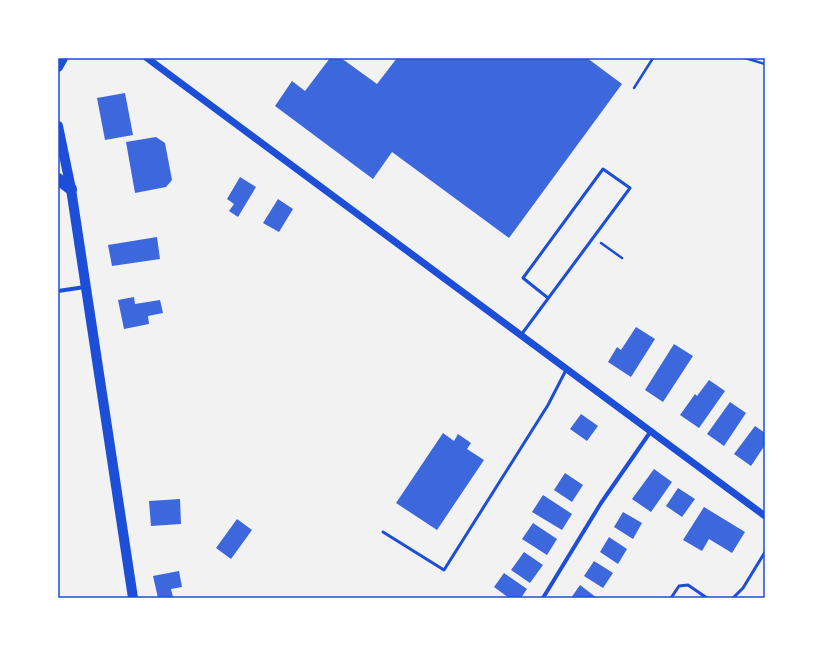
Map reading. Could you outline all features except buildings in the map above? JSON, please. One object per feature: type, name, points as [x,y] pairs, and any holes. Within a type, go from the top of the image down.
[{"type":"highway","points":[[58,179],[71,189]]},
{"type":"main road","points":[[58,67],[63,58]]},
{"type":"main road","points":[[58,126],[71,189],[133,598]]},
{"type":"street","points":[[147,58],[651,430],[765,516]]},
{"type":"street","points":[[58,291],[86,287]]},
{"type":"street","points":[[543,598],[604,498],[651,430]]},
{"type":"lane","points":[[521,335],[630,188],[603,169],[523,278],[548,298]]},
{"type":"lane","points":[[383,532],[444,570],[548,405],[567,368]]},
{"type":"lane","points":[[733,598],[743,588],[765,552]]},
{"type":"lane","points":[[671,598],[679,586],[688,585],[707,598]]},
{"type":"path","points":[[634,88],[653,58]]},
{"type":"path","points":[[745,58],[765,64]]},
{"type":"path","points":[[594,237],[622,258]]}]
